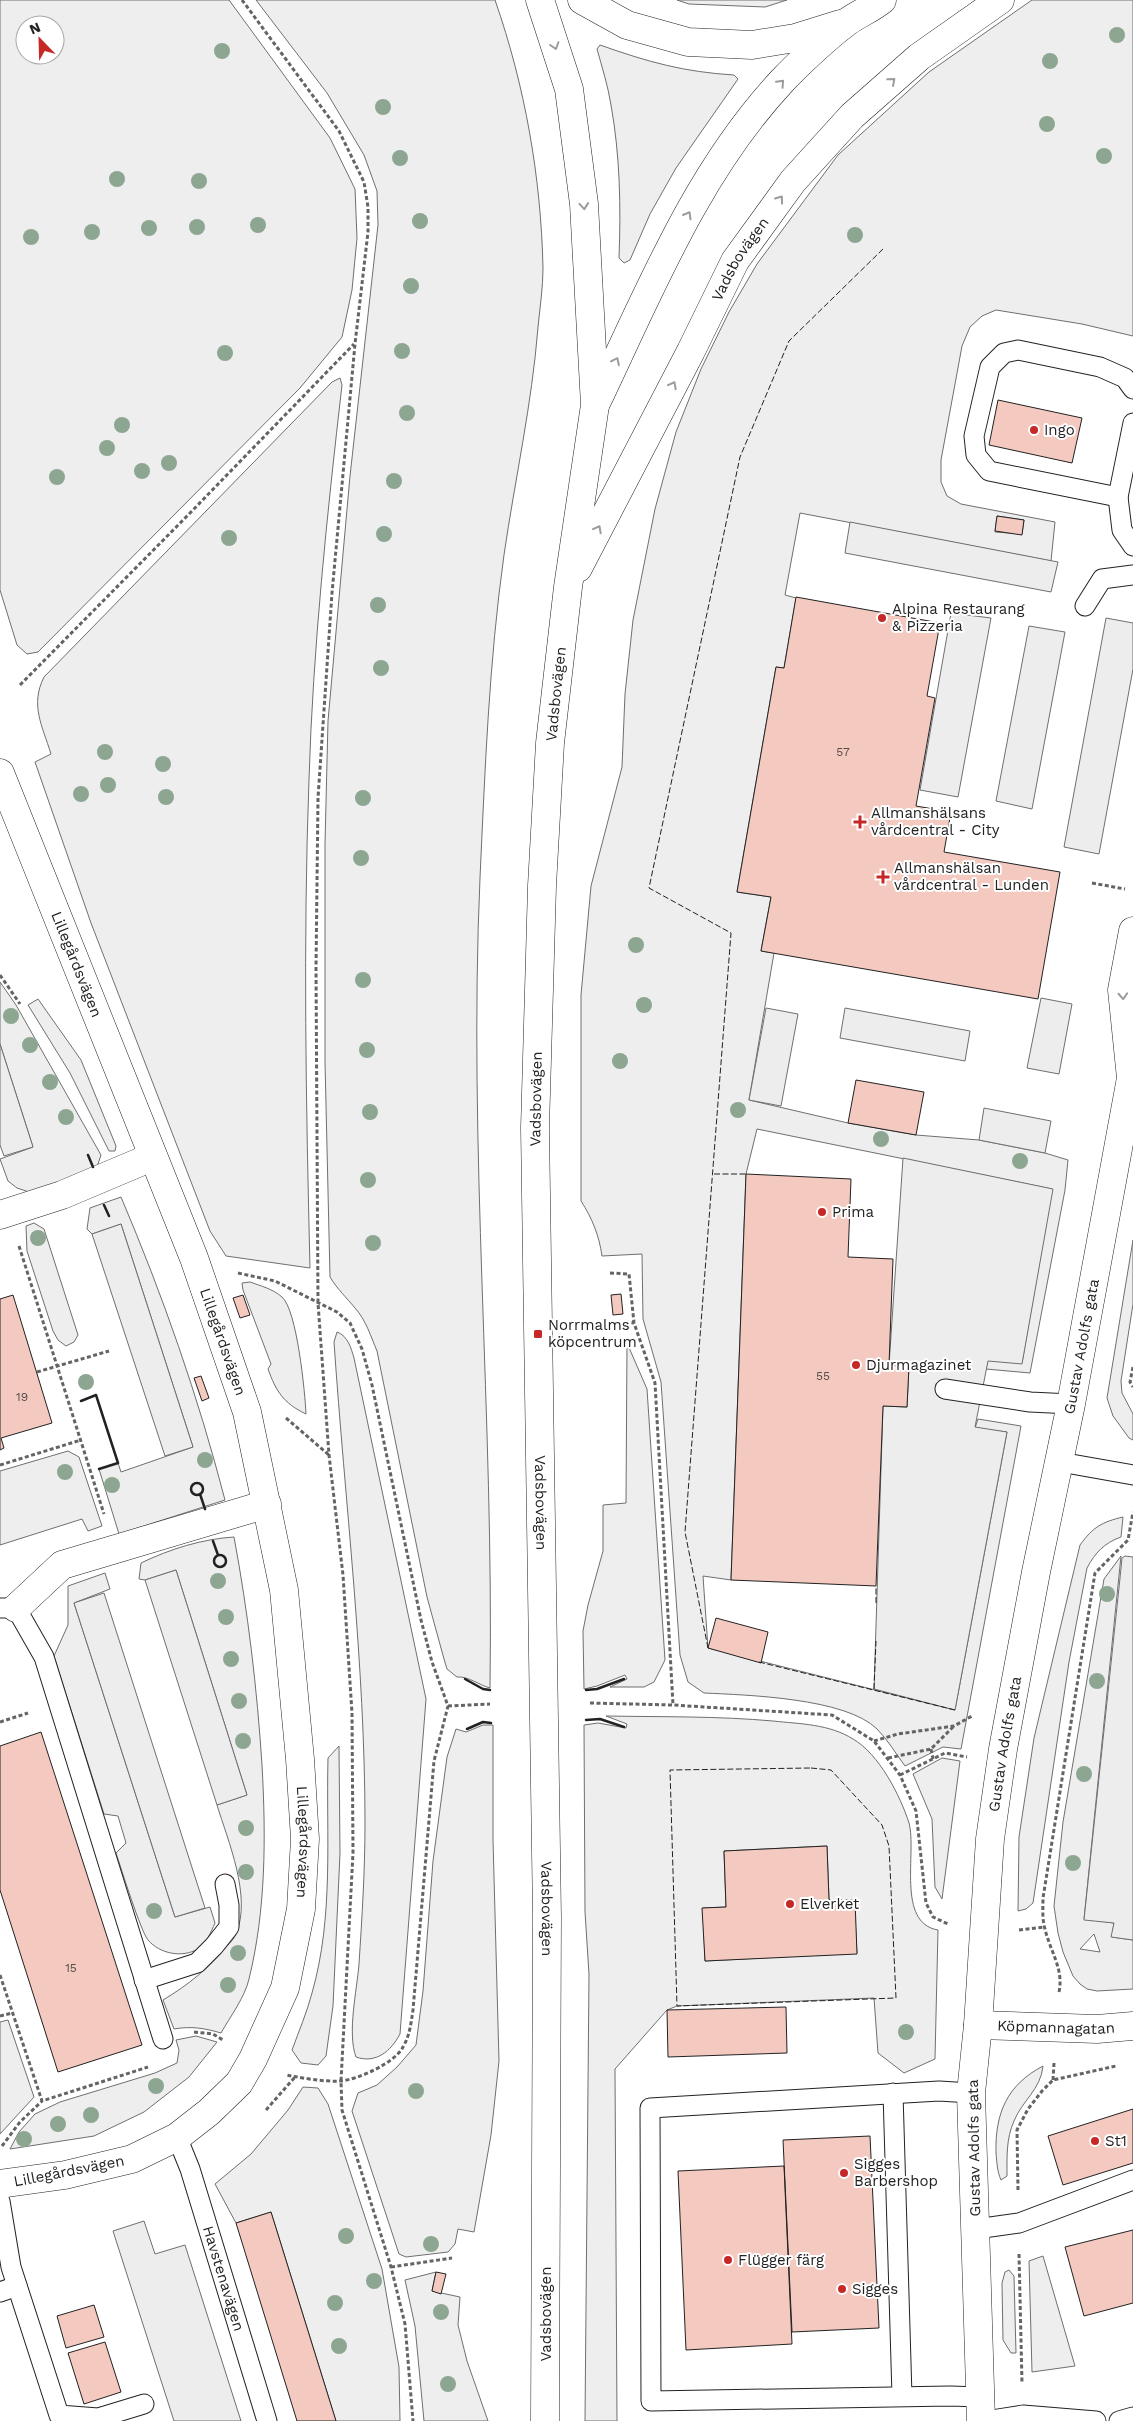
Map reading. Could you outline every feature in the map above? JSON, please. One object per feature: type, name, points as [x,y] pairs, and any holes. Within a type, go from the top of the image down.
[{"type":"main road","name":"Vadsbovägen","points":[[540,0],[568,89],[583,194],[595,405],[568,588],[550,742],[542,886],[535,1128],[547,1917],[545,2421]]},
{"type":"main road","name":"Vadsbovägen","points":[[582,0],[627,25],[688,42],[752,45],[795,38],[846,23]]},
{"type":"main road","name":"Vadsbovägen","points":[[595,405],[673,241],[707,182],[738,134],[783,80],[846,23],[882,0]]},
{"type":"main road","name":"Vadsbovägen","points":[[568,588],[735,261],[793,180],[852,116],[912,63],[1000,0]]},
{"type":"main road","name":"Lillegårdsvägen","points":[[0,774],[194,1258],[238,1385],[267,1504],[284,1590],[300,1759],[305,1839],[301,1909],[285,1988],[252,2060],[239,2083],[210,2112],[177,2137],[132,2159],[66,2175],[0,2184]]},
{"type":"main road","name":"Gustav Adolfs gata","points":[[982,2413],[970,2094],[978,2025],[990,1839],[999,1776],[1036,1572],[1060,1462],[1132,1076],[1122,990],[1133,931]]},
{"type":"main road","points":[[4,1213],[62,1195],[152,1157]]},
{"type":"main road","points":[[8,1608],[62,1565],[267,1504]]},
{"type":"main road","name":"Köpmannagatan","points":[[978,2025],[1097,2029],[1133,2026]]},
{"type":"lane","points":[[1118,497],[989,471],[976,455],[974,436],[990,367],[1004,353],[1018,350],[1100,367],[1125,378],[1133,389]]},
{"type":"lane","points":[[1133,423],[1118,497],[1122,530],[1133,546]]},
{"type":"lane","points":[[1085,606],[1102,578],[1133,575]]},
{"type":"lane","points":[[945,1388],[1020,1400],[1071,1404]]},
{"type":"lane","points":[[1060,1462],[1133,1475]]},
{"type":"lane","points":[[8,1608],[44,1657],[163,2039]]},
{"type":"lane","points":[[144,1980],[197,1963],[214,1946],[229,1927],[230,1905],[225,1884]]},
{"type":"lane","points":[[970,2094],[939,2091],[650,2108],[651,2401],[902,2396],[982,2413],[1096,2421]]},
{"type":"lane","points":[[893,2094],[902,2396]]},
{"type":"lane","name":"Havstenavägen","points":[[177,2137],[190,2169],[267,2421]]},
{"type":"lane","points":[[976,2229],[1019,2223],[1133,2180]]},
{"type":"lane","points":[[0,2201],[11,2267],[8,2289],[59,2415],[98,2418],[144,2404]]},
{"type":"lane","points":[[1119,2421],[1133,2417]]},
{"type":"path","points":[[242,0],[339,131],[364,182],[368,207],[368,232],[355,344],[333,584],[318,798],[316,968],[318,1303],[329,1455],[343,1575],[352,1714],[353,1853],[341,2081],[342,2110],[391,2267],[405,2324],[413,2421]]},
{"type":"path","points":[[20,685],[355,344]]},
{"type":"path","points":[[1092,883],[1124,890]]},
{"type":"path","points":[[0,975],[20,1004]]},
{"type":"path","points":[[4,1213],[58,1365],[115,1548]]},
{"type":"path","points":[[234,1272],[275,1281],[337,1312],[350,1323],[362,1349],[372,1385],[421,1620],[432,1662],[448,1706],[434,1761],[410,2031],[402,2049],[388,2063],[366,2073],[341,2081],[296,2076]]},
{"type":"path","points":[[610,1273],[629,1274],[634,1323],[655,1383],[672,1705]]},
{"type":"path","points":[[625,1322],[634,1323]]},
{"type":"path","points":[[36,1372],[108,1350]]},
{"type":"path","points":[[1133,1367],[1130,1382],[1133,1387]]},
{"type":"path","points":[[279,1411],[329,1455]]},
{"type":"path","points":[[0,1465],[81,1440]]},
{"type":"path","points":[[1059,1991],[1061,1982],[1058,1964],[1044,1927],[1043,1898],[1095,1573],[1128,1540],[1133,1512]]},
{"type":"path","points":[[590,1703],[672,1705],[832,1715],[874,1741],[900,1775],[916,1811],[926,1903],[933,1917],[953,1925]]},
{"type":"path","points":[[448,1706],[490,1704]]},
{"type":"path","points":[[888,1758],[931,1749],[954,1726],[974,1714]]},
{"type":"path","points":[[874,1741],[898,1734],[954,1726]]},
{"type":"path","points":[[931,1749],[933,1759]]},
{"type":"path","points":[[900,1775],[945,1752],[961,1755]]},
{"type":"path","points":[[1021,1930],[1044,1927]]},
{"type":"path","points":[[0,1975],[42,2101]]},
{"type":"path","points":[[0,2016],[12,2013]]},
{"type":"path","points":[[0,2148],[20,2122],[42,2101],[167,2061],[163,2039]]},
{"type":"path","points":[[1053,2080],[1055,2061]]},
{"type":"path","points":[[391,2267],[452,2258]]},
{"type":"shaded area","points":[[0,0],[229,0],[330,138],[355,189],[357,238],[352,290],[342,337],[300,388],[38,652],[27,654],[17,645],[0,590]]},
{"type":"shaded area","points":[[256,0],[495,0],[515,65],[530,132],[535,166],[542,234],[542,290],[532,384],[504,555],[495,635],[488,716],[477,979],[479,1182],[490,1587],[490,1688],[465,1678],[457,1677],[447,1669],[427,1597],[377,1351],[362,1318],[330,1277],[325,1062],[325,844],[328,721],[350,476],[378,225],[377,191],[364,155],[327,93]]},
{"type":"shaded area","points":[[677,0],[787,0],[765,7],[689,4]]},
{"type":"shaded area","points":[[1032,0],[1133,0],[1133,336],[1082,324],[996,310],[982,316],[970,327],[962,346],[941,460],[941,482],[947,496],[961,504],[1055,522],[1051,561],[800,513],[785,595],[796,598],[784,668],[776,667],[737,892],[771,897],[761,951],[774,953],[749,1100],[848,1123],[916,1135],[979,1140],[1045,1153],[1068,1160],[1065,1190],[1030,1373],[986,1369],[988,1360],[1022,1363],[1052,1189],[757,1129],[746,1174],[731,1580],[703,1576],[708,1648],[955,1710],[1007,1432],[975,1428],[978,1419],[1021,1426],[961,1749],[943,1747],[905,1766],[877,1729],[862,1719],[843,1711],[795,1700],[704,1693],[688,1682],[680,1655],[661,1382],[643,1319],[642,1254],[602,1256],[594,1227],[581,1201],[581,995],[591,886],[622,767],[625,694],[633,620],[655,509],[676,432],[701,369],[729,312],[757,264],[838,155],[929,72]],"holes":[[[997,516],[1024,520],[1022,534],[995,532]]]},
{"type":"shaded area","points":[[600,45],[666,65],[716,74],[734,75],[738,79],[676,168],[650,214],[630,260],[624,263],[619,258],[620,200],[614,124],[610,98],[597,49]]},
{"type":"shaded area","points":[[340,378],[342,385],[317,631],[309,779],[306,1085],[310,1268],[226,1256],[210,1231],[91,923],[35,762],[51,754],[41,724],[38,706],[40,687],[44,677],[332,382]]},
{"type":"shaded area","points":[[850,522],[1058,562],[1051,592],[845,553]]},
{"type":"shaded area","points":[[951,613],[991,618],[958,797],[920,790]]},
{"type":"shaded area","points":[[1106,618],[1133,623],[1133,669],[1099,854],[1064,847]]},
{"type":"shaded area","points":[[1029,626],[1065,632],[1032,809],[996,801]]},
{"type":"shaded area","points":[[0,982],[16,1005],[101,1155],[98,1164],[90,1172],[29,1192],[17,1188],[8,1181],[0,1159],[33,1147],[0,1044]]},
{"type":"shaded area","points":[[1041,998],[1072,1004],[1059,1074],[1027,1068]]},
{"type":"shaded area","points":[[38,999],[81,1060],[116,1146],[115,1151],[109,1151],[70,1073],[28,1005]]},
{"type":"shaded area","points":[[766,1008],[798,1014],[781,1106],[749,1100]]},
{"type":"shaded area","points":[[845,1008],[970,1031],[965,1061],[840,1038]]},
{"type":"shaded area","points":[[0,1044],[33,1147],[4,1156],[0,1145]]},
{"type":"shaded area","points":[[984,1108],[1051,1121],[1045,1153],[979,1140]]},
{"type":"shaded area","points":[[903,1158],[1053,1189],[1022,1364],[988,1361],[975,1427],[1007,1432],[955,1710],[874,1689],[883,1406],[907,1407],[909,1366],[889,1365]]},
{"type":"shaded area","points":[[121,1197],[179,1347],[215,1461],[225,1500],[119,1534],[99,1469],[118,1463],[121,1472],[193,1447],[121,1224],[92,1234],[87,1229],[90,1208]]},
{"type":"shaded area","points":[[34,1223],[44,1229],[78,1335],[74,1342],[66,1346],[58,1340],[53,1331],[27,1251],[26,1226]]},
{"type":"shaded area","points":[[121,1224],[193,1447],[165,1456],[92,1234]]},
{"type":"shaded area","points":[[1133,1240],[1133,1304],[1121,1381],[1122,1393],[1133,1414],[1133,1440],[1129,1438],[1113,1416],[1107,1398]]},
{"type":"shaded area","points":[[250,1282],[275,1292],[282,1297],[287,1305],[296,1334],[306,1414],[281,1396],[271,1377],[268,1369],[271,1364],[243,1290],[242,1283]]},
{"type":"shaded area","points":[[337,1332],[346,1339],[354,1358],[426,1699],[400,2034],[387,2051],[370,2059],[356,2057],[352,2036],[359,1964],[364,1876],[364,1764],[358,1643],[334,1342]]},
{"type":"shaded area","points":[[627,1343],[647,1389],[665,1660],[654,1682],[644,1687],[610,1687],[627,1679],[625,1675],[584,1689],[583,1631],[603,1551],[603,1505],[626,1503]]},
{"type":"shaded area","points":[[68,1451],[79,1457],[102,1526],[88,1531],[82,1519],[0,1545],[0,1471]]},
{"type":"shaded area","points":[[1123,1517],[1121,1537],[1101,1549],[1087,1568],[1069,1662],[1033,1903],[1026,1909],[1018,1911],[1019,1837],[1034,1738],[1080,1545],[1098,1526]]},
{"type":"shaded area","points":[[234,1537],[248,1622],[257,1707],[262,1765],[264,1846],[262,1900],[255,1953],[247,1986],[241,2000],[221,2033],[198,2028],[174,2029],[163,2000],[205,1969],[231,1942],[236,1934],[240,1919],[240,1886],[237,1869],[217,1805],[247,1795],[176,1570],[145,1580],[139,1579],[141,1563],[152,1558],[198,1542]]},
{"type":"shaded area","points":[[1121,1556],[1084,1919],[1114,1923],[1112,1937],[1133,1940],[1133,1989],[1097,1991],[1087,1989],[1073,1976],[1063,1952],[1054,1906],[1063,1822],[1104,1579]],"holes":[[[1094,1934],[1100,1952],[1080,1949]]]},
{"type":"shaded area","points":[[1125,1556],[1133,1557],[1133,1940],[1111,1937],[1114,1923],[1084,1920],[1122,1558]]},
{"type":"shaded area","points":[[176,1570],[247,1795],[217,1805],[145,1580]]},
{"type":"shaded area","points":[[105,1573],[110,1589],[74,1603],[175,1917],[210,1907],[215,1923],[206,1941],[201,1947],[192,1952],[178,1954],[159,1949],[145,1935],[116,1853],[126,1843],[118,1816],[104,1814],[54,1656],[68,1625],[68,1586]]},
{"type":"shaded area","points":[[104,1593],[205,1908],[175,1917],[74,1603]]},
{"type":"shaded area","points":[[606,1716],[732,1718],[773,1721],[834,1730],[863,1746],[880,1765],[900,1800],[909,1823],[911,1836],[912,1901],[917,1914],[925,1925],[938,1930],[935,2059],[904,2073],[878,2053],[874,1998],[677,2006],[667,2010],[615,2069],[617,2421],[585,2421],[589,1974],[585,1912],[584,1725],[598,1723],[626,1728],[627,1724]],"holes":[[[827,1846],[829,1900],[854,1900],[857,1953],[705,1961],[703,1908],[726,1907],[724,1851]]]},
{"type":"shaded area","points":[[483,1725],[493,1725],[493,1840],[499,2061],[491,2135],[474,2232],[458,2229],[455,2244],[448,2252],[406,2257],[399,2254],[352,2111],[358,2093],[377,2085],[397,2067],[416,2045],[423,1991],[433,1861],[447,1757],[456,1729],[466,1732]]},
{"type":"shaded area","points":[[339,1746],[340,1853],[333,2006],[326,2056],[318,2065],[301,2063],[292,2050],[312,1993],[324,1935],[328,1876],[328,1758]]},
{"type":"shaded area","points":[[942,1758],[960,1761],[942,1899],[935,1887],[932,1819],[913,1774]]},
{"type":"shaded area","points":[[8,2020],[34,2097],[0,2134],[0,2022]]},
{"type":"shaded area","points":[[196,2036],[217,2042],[189,2077],[144,2112],[94,2136],[10,2149],[19,2132],[35,2114],[60,2102],[155,2073],[177,2063],[179,2050],[176,2040]]},
{"type":"shaded area","points":[[1043,2066],[1039,2081],[1017,2114],[1011,2128],[1007,2176],[1001,2180],[998,2170],[996,2139],[1001,2113],[1012,2091],[1020,2082]]},
{"type":"shaded area","points":[[303,2087],[318,2088],[328,2104],[382,2269],[399,2367],[400,2421],[336,2421],[271,2212],[236,2223],[215,2184],[251,2154],[288,2110]]},
{"type":"shaded area","points":[[144,2221],[155,2254],[185,2245],[241,2421],[174,2421],[113,2231]]},
{"type":"shaded area","points":[[1043,2256],[1075,2366],[1032,2372],[1029,2261]]},
{"type":"shaded area","points":[[1009,2270],[1014,2276],[1016,2353],[1011,2353],[1003,2340],[1002,2283],[1005,2272]]},
{"type":"shaded area","points":[[436,2272],[432,2291],[460,2297],[458,2325],[467,2361],[488,2421],[424,2421],[415,2326],[405,2280]]},
{"type":"building","points":[[998,400],[1082,418],[1072,463],[989,445]]},
{"type":"building","points":[[997,516],[1024,520],[1022,535],[995,531]]},
{"type":"building","points":[[796,597],[940,623],[927,696],[935,698],[916,806],[951,812],[944,852],[1060,872],[1038,999],[761,951],[771,897],[737,892],[776,667],[784,668]]},
{"type":"building","points":[[856,1080],[924,1092],[916,1135],[848,1123]]},
{"type":"building","points":[[746,1174],[851,1179],[848,1257],[893,1259],[889,1365],[909,1366],[907,1407],[883,1406],[876,1586],[731,1580]]},
{"type":"building","points":[[621,1294],[623,1314],[613,1315],[611,1295]]},
{"type":"building","points":[[13,1295],[52,1423],[1,1438],[4,1448],[0,1450],[0,1299]]},
{"type":"building","points":[[243,1295],[250,1315],[240,1318],[233,1298]]},
{"type":"building","points":[[201,1376],[209,1398],[202,1401],[194,1378]]},
{"type":"building","points":[[716,1618],[768,1632],[761,1663],[708,1648]]},
{"type":"building","points":[[41,1732],[142,2045],[58,2072],[0,1890],[0,1746]]},
{"type":"building","name":"Elverket","points":[[827,1846],[829,1900],[855,1900],[857,1954],[705,1961],[702,1908],[726,1907],[724,1851]]},
{"type":"building","points":[[786,2007],[787,2053],[668,2057],[667,2010]]},
{"type":"building","points":[[1133,2109],[1133,2163],[1063,2185],[1048,2136]]},
{"type":"building","points":[[870,2136],[879,2328],[792,2332],[783,2140]]},
{"type":"building","points":[[784,2166],[792,2344],[686,2350],[678,2171]]},
{"type":"building","points":[[271,2212],[336,2421],[297,2421],[236,2223]]},
{"type":"building","points":[[1133,2230],[1133,2303],[1084,2316],[1065,2247]]},
{"type":"building","points":[[436,2272],[446,2274],[441,2294],[432,2291]]},
{"type":"building","points":[[94,2305],[104,2337],[66,2348],[57,2316]]},
{"type":"building","points":[[105,2342],[121,2392],[84,2404],[68,2353]]},
{"type":"fence","points":[[708,1648],[685,1532],[731,933],[649,888],[740,457],[789,341],[883,249]]},
{"type":"fence","points":[[714,1174],[746,1174]]},
{"type":"fence","points":[[876,1586],[876,1603]]},
{"type":"fence","points":[[874,1689],[876,1641]]},
{"type":"fence","points":[[759,1662],[955,1710]]},
{"type":"fence","points":[[811,1768],[831,1770],[882,1825],[889,1846],[896,1998],[677,2006],[670,1770],[811,1768]]},
{"type":"wall","points":[[88,1155],[93,1167]]},
{"type":"wall","points":[[104,1205],[109,1216]]},
{"type":"wall","points":[[81,1401],[96,1395],[118,1463],[99,1469]]},
{"type":"wall","points":[[197,1483],[203,1489],[197,1495],[191,1489],[197,1483]]},
{"type":"wall","points":[[200,1494],[205,1509]]},
{"type":"wall","points":[[213,1541],[218,1555]]},
{"type":"wall","points":[[220,1555],[226,1561],[220,1567],[214,1561],[220,1555]]},
{"type":"wall","points":[[465,1679],[483,1689],[490,1690]]},
{"type":"wall","points":[[586,1690],[597,1689],[624,1679]]},
{"type":"wall","points":[[586,1720],[600,1719],[624,1727]]},
{"type":"wall","points":[[467,1729],[483,1722],[491,1723]]},
{"type":"place","name":"Ingo","points":[[1034,430]]},
{"type":"place","name":"Alpina Restaurang & Pizzeria","points":[[882,618]]},
{"type":"place","name":"Allmanshälsans vårdcentral - City","points":[[860,822]]},
{"type":"place","name":"Allmanshälsan vårdcentral - Lunden","points":[[883,877]]},
{"type":"place","name":"Prima","points":[[822,1212]]},
{"type":"place","name":"Norrmalms köpcentrum","points":[[538,1334]]},
{"type":"place","name":"Djurmagazinet","points":[[856,1365]]},
{"type":"place","name":"Elverket","points":[[790,1904]]},
{"type":"place","name":"St1","points":[[1095,2141]]},
{"type":"place","name":"Sigges Barbershop","points":[[844,2173]]},
{"type":"place","name":"Flügger färg","points":[[728,2260]]},
{"type":"place","name":"Sigges","points":[[842,2289]]}]
